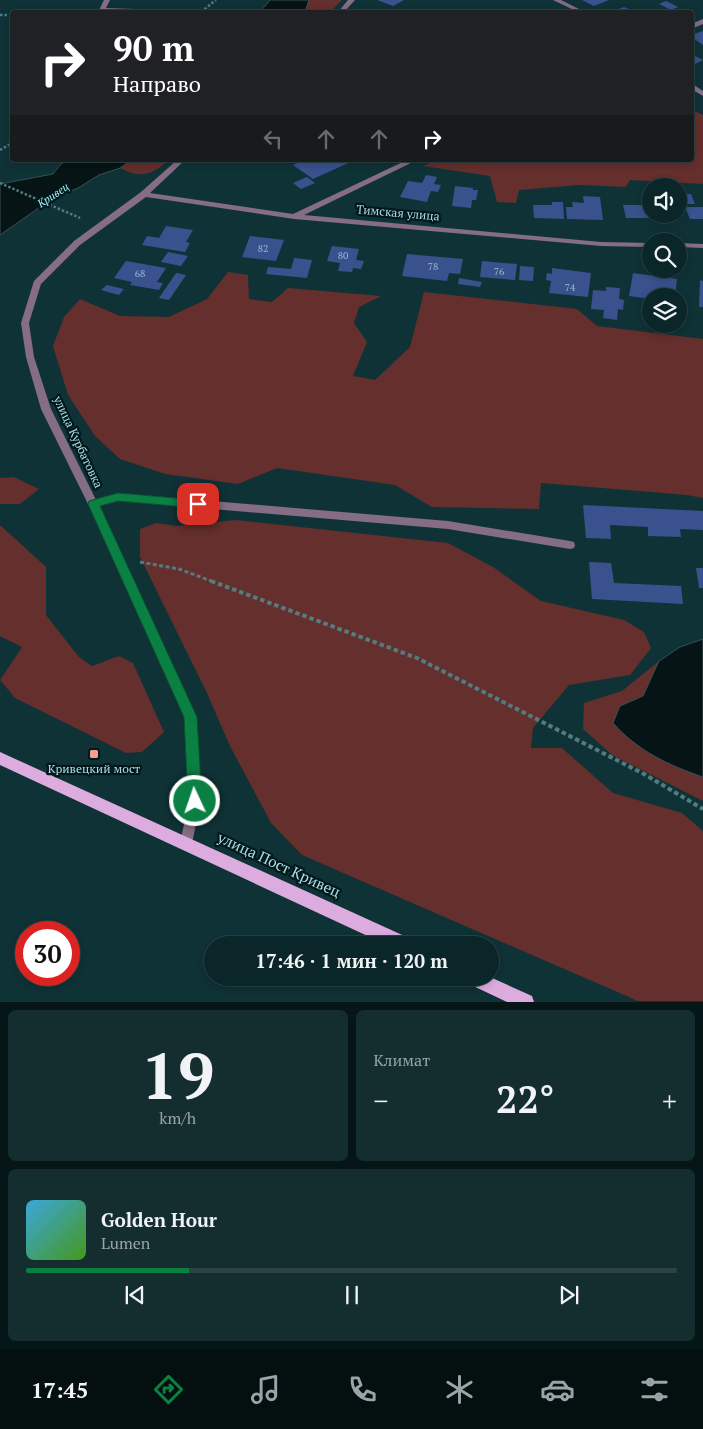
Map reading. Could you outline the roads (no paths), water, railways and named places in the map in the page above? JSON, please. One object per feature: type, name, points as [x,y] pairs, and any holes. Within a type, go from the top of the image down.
[{"type":"main road","name":"улица Пост Кривец","points":[[0,758],[386,936]]},
{"type":"main road","points":[[492,986],[526,1002]]},
{"type":"street","points":[[343,10],[352,0]]},
{"type":"street","points":[[556,0],[578,10]]},
{"type":"street","name":"улица Курбатовка","points":[[178,162],[144,194],[77,243],[37,283],[24,323],[30,357],[46,409],[93,504],[190,717],[195,801],[186,843]]},
{"type":"street","points":[[294,217],[409,162]]},
{"type":"street","name":"Тимская улица","points":[[144,194],[294,217],[601,244],[642,245]]},
{"type":"street","points":[[687,245],[703,246]]},
{"type":"street","points":[[93,504],[118,497],[439,524],[570,545]]},
{"type":"water","points":[[270,0],[309,0],[306,10],[262,10]]},
{"type":"water","name":"Кривец","points":[[64,162],[128,162],[120,168],[99,175],[78,188],[53,198],[0,235],[0,184],[53,174]]},
{"type":"water","points":[[703,639],[703,777],[654,756],[633,742],[613,723],[620,706],[643,696],[659,661],[680,647]]},
{"type":"place","name":"Кривецкий мост","points":[[94,754]]}]
